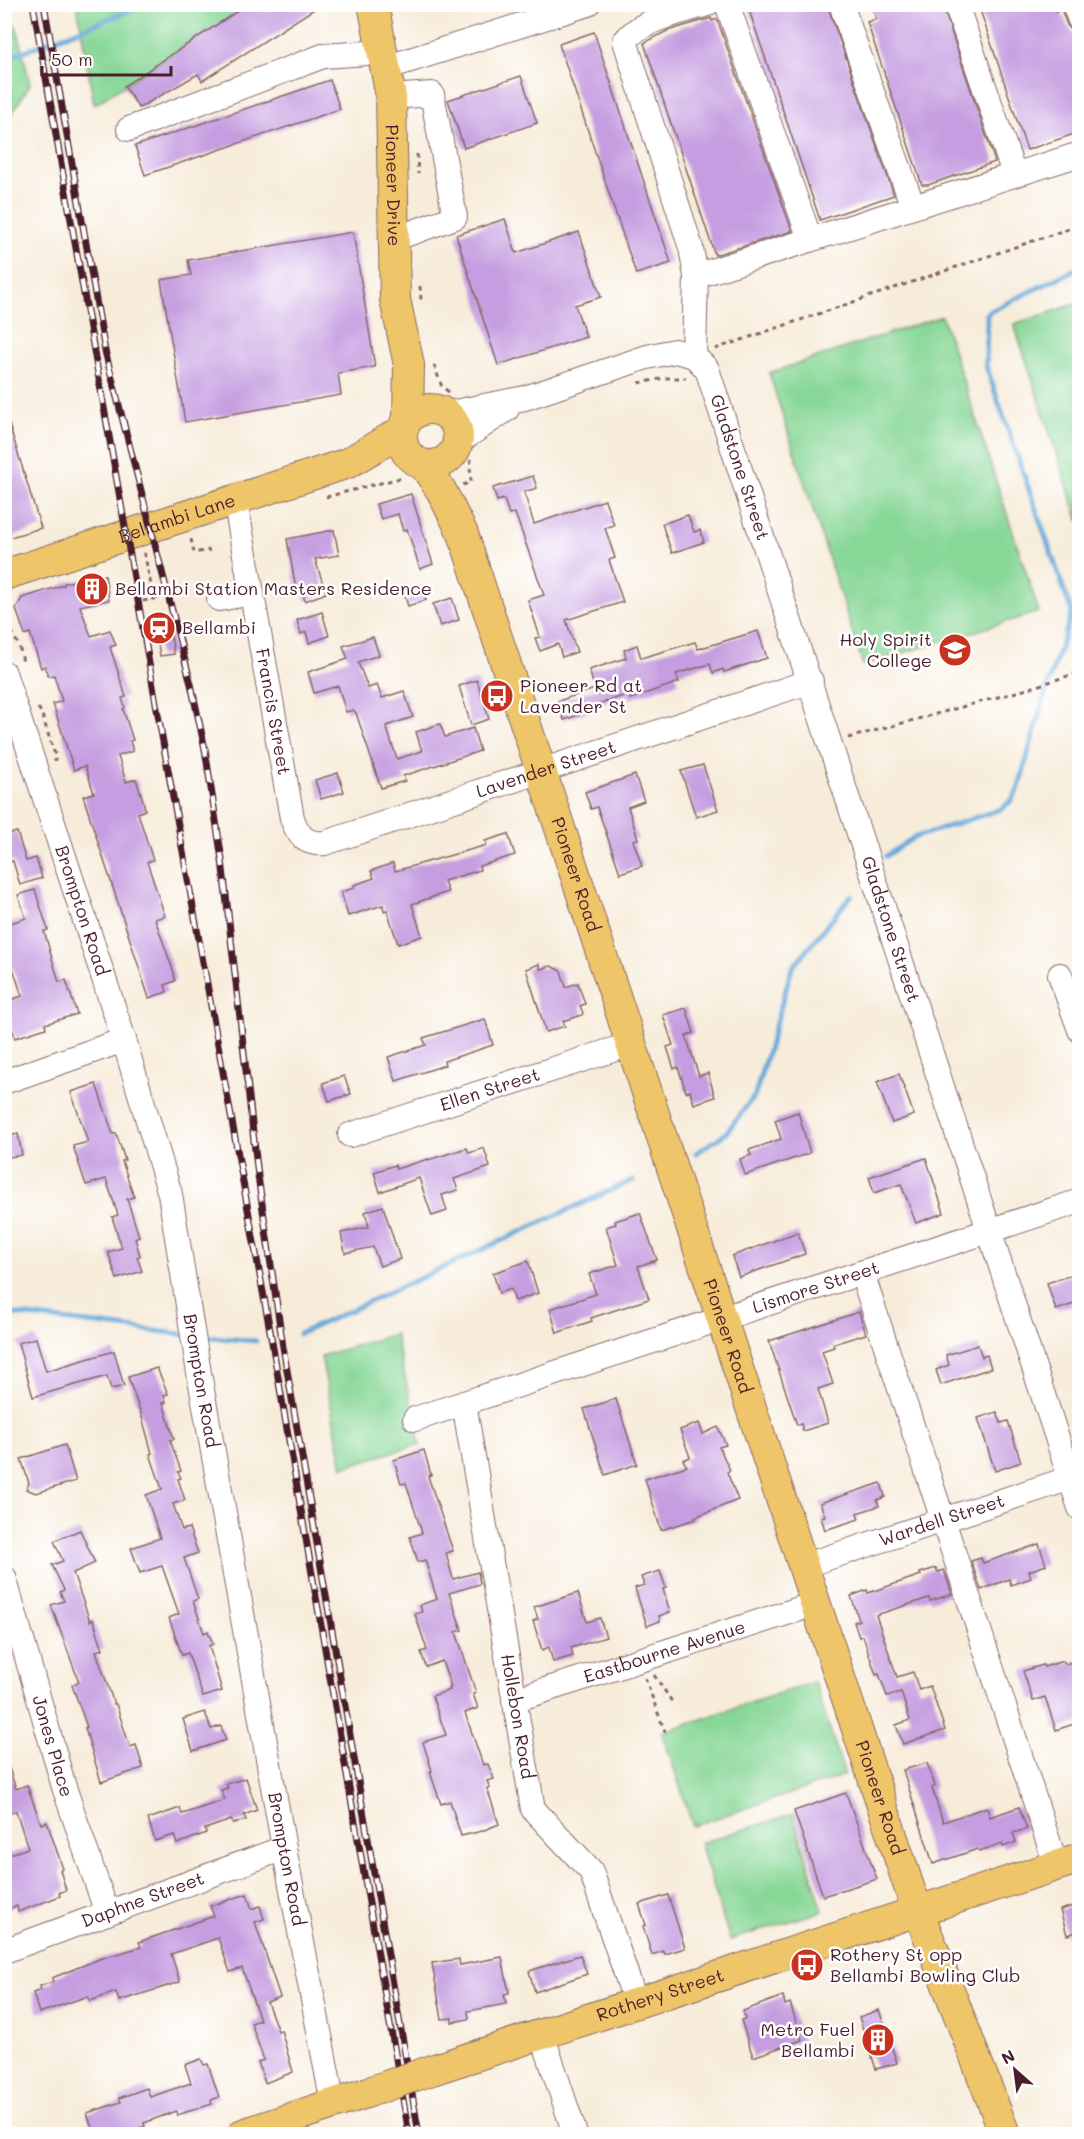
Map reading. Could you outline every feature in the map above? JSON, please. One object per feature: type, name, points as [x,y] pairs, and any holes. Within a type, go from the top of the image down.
[{"type":"main road","name":"Pioneer Drive","points":[[373,4],[391,97],[395,299],[409,365],[405,425]]},
{"type":"main road","name":"Pioneer Drive","points":[[409,365],[442,412]]},
{"type":"main road","points":[[405,425],[423,410],[442,412]]},
{"type":"main road","name":"Pioneer Road","points":[[442,412],[456,426],[462,448],[457,486],[463,534]]},
{"type":"main road","name":"Pioneer Road","points":[[405,425],[402,439],[404,448],[416,467],[441,490],[463,534],[917,1911],[1005,2134]]},
{"type":"main road","name":"Bellambi Lane","points":[[4,575],[348,463],[405,425]]},
{"type":"main road","points":[[416,467],[439,464],[462,448]]},
{"type":"main road","name":"Bellambi Lane","points":[[348,463],[416,467]]},
{"type":"main road","name":"Rothery Street","points":[[243,2134],[1068,1861]]},
{"type":"street","points":[[129,129],[323,56],[384,60],[588,4]]},
{"type":"street","points":[[442,412],[525,398],[647,357],[675,351],[694,356],[696,276],[691,248],[625,42],[632,32],[645,25],[707,4]]},
{"type":"street","points":[[727,4],[810,239]]},
{"type":"street","points":[[841,4],[913,207]]},
{"type":"street","points":[[957,4],[1014,174]]},
{"type":"street","points":[[1074,4],[1080,20]]},
{"type":"street","points":[[391,97],[432,94],[455,218],[394,239]]},
{"type":"street","points":[[696,276],[1080,153]]},
{"type":"street","name":"Gladstone Street","points":[[694,356],[707,369],[811,681],[988,1231],[1075,1477],[1080,1508]]},
{"type":"street","points":[[462,448],[488,420],[525,398]]},
{"type":"street","name":"Francis Street","points":[[235,499],[292,818]]},
{"type":"street","points":[[4,563],[66,555]]},
{"type":"street","points":[[219,599],[252,593]]},
{"type":"street","name":"Brompton Road","points":[[4,673],[124,1040],[170,1194],[195,1348],[284,1848],[333,2104]]},
{"type":"street","name":"Lavender Street","points":[[292,818],[303,838],[312,844],[325,843],[811,681]]},
{"type":"street","points":[[1060,975],[1080,1030]]},
{"type":"street","points":[[4,1082],[124,1040]]},
{"type":"street","name":"Ellen Street","points":[[350,1135],[631,1044]]},
{"type":"street","name":"Lismore Street","points":[[415,1419],[1080,1201]]},
{"type":"street","points":[[862,1273],[943,1520],[1068,1861]]},
{"type":"street","name":"Hollebon Road","points":[[464,1403],[533,1809],[591,1871],[636,2003]]},
{"type":"street","name":"Wardell Street","points":[[803,1566],[1075,1477]]},
{"type":"street","name":"Jones Place","points":[[4,1577],[64,1787],[107,1913]]},
{"type":"street","name":"Eastbourne Avenue","points":[[514,1700],[815,1604]]},
{"type":"street","name":"Daphne Street","points":[[4,1951],[284,1848]]},
{"type":"street","points":[[542,2034],[575,2134]]},
{"type":"path","points":[[629,386],[665,378],[690,378],[694,356],[1080,225]]},
{"type":"path","points":[[457,486],[471,483],[470,466],[462,448]]},
{"type":"path","points":[[317,500],[416,467]]},
{"type":"path","points":[[190,534],[194,552],[210,550]]},
{"type":"path","points":[[143,547],[154,599]]},
{"type":"path","points":[[142,601],[164,596]]},
{"type":"path","points":[[844,739],[1080,672]]},
{"type":"path","points":[[653,1674],[673,1703]]},
{"type":"path","points":[[645,1677],[665,1732]]},
{"type":"green space","points":[[77,4],[248,5],[94,105]]},
{"type":"green space","points":[[5,7],[18,31],[30,84],[5,125]]},
{"type":"green space","points":[[1080,303],[1079,522],[1014,324]]},
{"type":"green space","points":[[942,316],[1039,612],[863,665],[769,373]]},
{"type":"green space","points":[[395,1334],[420,1444],[343,1467],[321,1356]]},
{"type":"green space","points":[[814,1682],[845,1775],[693,1826],[662,1732]]},
{"type":"green space","points":[[793,1814],[823,1911],[730,1940],[700,1843]]},
{"type":"building","points":[[248,4],[322,4],[202,81],[198,74],[139,108],[124,86]]},
{"type":"building","points":[[747,4],[827,4],[894,195],[820,220]]},
{"type":"building","points":[[871,4],[942,4],[995,162],[928,185],[922,185],[867,22],[876,19]]},
{"type":"building","points":[[978,4],[1054,4],[1056,11],[1061,9],[1080,52],[1080,132],[1027,150]]},
{"type":"building","points":[[711,18],[712,21],[717,19],[792,231],[715,255],[644,43],[667,31]]},
{"type":"building","points":[[594,32],[671,263],[636,274],[559,44]]},
{"type":"building","points":[[521,76],[537,123],[464,148],[448,100]]},
{"type":"building","points":[[330,80],[340,109],[145,175],[135,146]]},
{"type":"building","points":[[505,219],[516,253],[579,232],[601,297],[575,305],[586,337],[498,365],[456,235]]},
{"type":"building","points":[[353,232],[375,367],[338,373],[341,395],[185,422],[161,280],[191,275],[188,260]]},
{"type":"building","points":[[8,421],[41,528],[4,539],[4,422]]},
{"type":"building","points":[[533,476],[537,488],[524,492],[534,524],[605,500],[614,525],[605,528],[615,558],[609,560],[623,602],[566,620],[577,652],[562,657],[558,644],[540,651],[535,638],[540,637],[528,600],[544,595],[515,513],[509,514],[504,499],[497,501],[493,488]]},
{"type":"building","points":[[411,494],[433,564],[420,569],[407,529],[403,531],[398,514],[381,519],[376,504]]},
{"type":"building","points":[[688,515],[694,532],[700,530],[704,542],[672,553],[662,524]]},
{"type":"building","points":[[334,530],[339,555],[315,559],[326,593],[305,601],[301,588],[296,589],[287,539]]},
{"type":"building","points":[[105,575],[109,600],[80,606],[91,636],[110,630],[116,645],[110,647],[126,697],[122,698],[125,708],[123,709],[133,740],[130,741],[133,751],[118,756],[126,782],[136,779],[143,800],[145,810],[138,813],[153,860],[147,862],[165,916],[155,919],[175,981],[165,985],[167,992],[149,998],[83,796],[94,793],[85,766],[74,770],[53,704],[62,701],[54,675],[48,676],[45,666],[41,668],[30,633],[25,635],[16,609],[22,598],[64,585],[64,583]]},
{"type":"building","points":[[422,585],[426,600],[408,606],[403,591]]},
{"type":"building","points":[[452,598],[459,620],[440,626],[433,604]]},
{"type":"building","points":[[322,612],[329,636],[309,643],[306,632],[301,634],[297,620]]},
{"type":"building","points":[[168,620],[174,654],[160,656],[154,621]]},
{"type":"building","points":[[758,631],[767,658],[724,672],[723,669],[713,673],[710,664],[676,674],[679,682],[630,699],[629,694],[590,707],[591,711],[564,720],[558,701],[595,689],[589,670],[626,658],[624,650],[637,645],[641,658],[695,642],[698,649]]},
{"type":"building","points":[[373,637],[379,655],[358,662],[368,688],[377,685],[382,698],[404,691],[413,717],[386,726],[397,759],[422,751],[416,732],[440,724],[445,737],[473,728],[480,751],[403,776],[405,781],[381,788],[356,713],[353,710],[346,712],[338,686],[314,693],[308,672],[348,659],[343,646]]},
{"type":"building","points":[[477,680],[489,719],[471,725],[459,686]]},
{"type":"building","points":[[703,765],[718,810],[696,817],[681,771]]},
{"type":"building","points":[[338,773],[344,792],[321,799],[315,780]]},
{"type":"building","points":[[635,775],[644,801],[628,807],[638,839],[633,840],[642,866],[620,873],[597,807],[591,809],[585,792]]},
{"type":"building","points":[[17,832],[26,861],[36,858],[42,878],[20,885],[13,861],[4,863],[5,835]]},
{"type":"building","points":[[508,834],[515,855],[479,866],[480,870],[444,881],[448,892],[412,904],[422,936],[398,944],[387,910],[384,911],[383,905],[348,916],[341,892],[374,878],[371,871],[393,863],[395,871],[487,845],[485,841]]},
{"type":"building","points":[[35,890],[48,930],[44,931],[59,982],[66,980],[77,1014],[45,1024],[46,1028],[15,1038],[4,1002],[22,996],[8,953],[4,954],[4,925],[26,918],[18,895]]},
{"type":"building","points":[[539,964],[540,969],[551,966],[561,971],[566,987],[578,983],[585,1004],[580,1006],[582,1015],[563,1021],[565,1026],[546,1032],[526,969]]},
{"type":"building","points":[[686,1008],[694,1033],[686,1036],[699,1076],[708,1073],[715,1097],[694,1104],[690,1091],[686,1092],[678,1067],[674,1069],[667,1047],[673,1045],[663,1015]]},
{"type":"building","points":[[485,1019],[493,1045],[444,1061],[445,1065],[396,1081],[388,1057],[426,1045],[423,1038]]},
{"type":"building","points":[[899,1074],[914,1115],[892,1123],[877,1082]]},
{"type":"building","points":[[344,1076],[351,1094],[329,1101],[323,1083]]},
{"type":"building","points":[[96,1084],[113,1134],[116,1133],[125,1160],[122,1161],[134,1197],[127,1199],[139,1236],[135,1238],[140,1256],[137,1257],[142,1271],[117,1279],[108,1252],[122,1248],[112,1217],[118,1215],[106,1179],[86,1185],[73,1146],[88,1142],[71,1092]]},
{"type":"building","points":[[798,1112],[810,1153],[745,1175],[740,1159],[751,1155],[749,1150],[781,1139],[775,1120]]},
{"type":"building","points":[[18,1134],[22,1155],[4,1158],[4,1137]]},
{"type":"building","points":[[467,1148],[469,1153],[484,1148],[490,1167],[454,1179],[458,1190],[442,1195],[447,1211],[432,1216],[419,1178],[380,1192],[374,1172],[395,1165],[396,1169]]},
{"type":"building","points":[[926,1158],[944,1213],[916,1223],[901,1184],[874,1193],[869,1177]]},
{"type":"building","points":[[383,1206],[400,1259],[380,1266],[373,1247],[345,1253],[341,1233],[369,1227],[365,1212]]},
{"type":"building","points":[[640,1213],[657,1260],[638,1266],[649,1299],[591,1318],[592,1321],[557,1333],[550,1309],[596,1294],[589,1274],[618,1265],[606,1227],[616,1224],[615,1221]]},
{"type":"building","points":[[798,1232],[805,1254],[739,1277],[732,1256]]},
{"type":"building","points":[[528,1261],[538,1293],[515,1301],[511,1289],[499,1293],[493,1273]]},
{"type":"building","points":[[1080,1272],[1080,1302],[1056,1310],[1047,1283]]},
{"type":"building","points":[[859,1312],[866,1334],[833,1344],[834,1347],[822,1351],[833,1384],[818,1389],[828,1423],[803,1431],[801,1424],[797,1425],[769,1341]]},
{"type":"building","points":[[36,1338],[46,1371],[114,1351],[124,1386],[111,1389],[107,1376],[33,1397],[18,1343]]},
{"type":"building","points":[[978,1345],[982,1357],[987,1355],[991,1368],[941,1385],[936,1370],[949,1365],[946,1355]]},
{"type":"building","points":[[157,1368],[168,1394],[164,1395],[166,1402],[163,1403],[174,1439],[170,1440],[181,1471],[178,1472],[181,1478],[178,1479],[185,1500],[173,1504],[182,1530],[189,1528],[198,1553],[184,1558],[198,1599],[193,1601],[204,1633],[208,1631],[213,1644],[209,1646],[222,1691],[203,1697],[188,1653],[182,1655],[169,1618],[179,1614],[162,1566],[140,1573],[131,1548],[160,1538],[146,1495],[162,1489],[128,1377]]},
{"type":"building","points":[[616,1399],[637,1464],[605,1475],[584,1409]]},
{"type":"building","points":[[997,1412],[1001,1423],[1008,1421],[1021,1462],[995,1471],[978,1418]]},
{"type":"building","points":[[699,1423],[703,1434],[718,1427],[726,1445],[719,1447],[730,1470],[727,1472],[738,1500],[695,1517],[696,1519],[661,1530],[645,1479],[687,1466],[683,1460],[690,1457],[680,1430]]},
{"type":"building","points":[[65,1445],[76,1481],[36,1493],[26,1489],[29,1483],[21,1459]]},
{"type":"building","points":[[424,1450],[431,1475],[428,1476],[453,1551],[446,1553],[453,1579],[478,1572],[480,1584],[449,1593],[462,1630],[456,1632],[476,1693],[473,1694],[478,1708],[465,1713],[483,1765],[488,1764],[494,1779],[487,1781],[490,1788],[487,1788],[499,1824],[461,1836],[450,1801],[441,1804],[423,1742],[446,1735],[432,1696],[450,1690],[451,1687],[442,1661],[426,1667],[421,1652],[427,1650],[415,1614],[422,1612],[420,1605],[437,1599],[425,1560],[418,1562],[410,1537],[422,1533],[406,1483],[401,1484],[394,1460]]},
{"type":"building","points":[[881,1483],[885,1497],[877,1500],[879,1506],[857,1513],[859,1519],[825,1530],[821,1517],[825,1516],[820,1503]]},
{"type":"building","points":[[80,1530],[95,1563],[73,1573],[90,1621],[93,1619],[103,1649],[96,1651],[114,1704],[116,1704],[130,1747],[136,1745],[143,1768],[101,1782],[85,1728],[87,1727],[72,1685],[79,1682],[51,1605],[64,1601],[60,1592],[64,1590],[52,1565],[63,1561],[54,1541]]},
{"type":"building","points":[[1039,1544],[1046,1565],[1029,1571],[1031,1578],[1011,1585],[1009,1579],[981,1590],[971,1561],[981,1558],[983,1563]]},
{"type":"building","points":[[936,1568],[938,1572],[944,1570],[952,1594],[930,1601],[929,1598],[876,1615],[897,1677],[913,1672],[919,1690],[930,1686],[945,1730],[903,1744],[896,1725],[910,1720],[901,1692],[887,1696],[879,1674],[876,1675],[863,1636],[859,1637],[854,1622],[859,1620],[851,1596],[867,1590],[868,1593]]},
{"type":"building","points":[[660,1571],[666,1588],[663,1589],[670,1612],[659,1616],[660,1621],[647,1626],[635,1588],[644,1585],[641,1577]]},
{"type":"building","points":[[578,1593],[587,1622],[600,1618],[606,1637],[571,1648],[573,1656],[553,1662],[549,1647],[542,1650],[533,1621],[538,1619],[534,1607]]},
{"type":"building","points":[[1080,1660],[1080,1722],[1056,1730],[1045,1697],[1033,1701],[1023,1671],[1063,1661],[1065,1664]]},
{"type":"building","points":[[205,1712],[211,1729],[221,1726],[226,1740],[193,1751],[183,1719]]},
{"type":"building","points":[[7,1762],[16,1789],[27,1785],[41,1824],[47,1822],[63,1869],[60,1870],[66,1890],[59,1893],[60,1896],[18,1912],[17,1906],[4,1910],[4,1887],[8,1885],[4,1874],[4,1856],[28,1848],[16,1811],[4,1815],[4,1763]]},
{"type":"building","points":[[927,1763],[943,1822],[987,1807],[990,1817],[1019,1807],[1027,1829],[1013,1833],[1016,1842],[1003,1847],[1002,1844],[979,1851],[978,1849],[933,1864],[903,1770]]},
{"type":"building","points":[[246,1778],[257,1810],[244,1815],[246,1820],[233,1824],[231,1820],[205,1829],[206,1833],[177,1844],[174,1835],[155,1841],[148,1819],[180,1808],[182,1814],[225,1800],[221,1790],[228,1788],[226,1784]]},
{"type":"building","points":[[846,1793],[877,1879],[823,1896],[794,1811]]},
{"type":"building","points":[[247,1894],[252,1909],[260,1906],[264,1919],[255,1922],[280,1997],[267,2002],[278,2031],[281,2030],[293,2072],[265,2083],[258,2062],[264,2060],[251,2023],[260,2020],[242,1968],[230,1972],[218,1938],[171,1954],[180,1982],[119,2001],[116,1992],[90,2001],[88,1996],[39,2013],[33,1993],[41,1990],[40,1986],[53,1982],[52,1978],[99,1959],[141,1947],[139,1942],[214,1916],[210,1906]]},
{"type":"building","points":[[668,1895],[685,1948],[652,1955],[639,1904]]},
{"type":"building","points":[[1073,1906],[1074,1910],[1080,1909],[1080,1931],[1067,1935],[1060,1910]]},
{"type":"building","points":[[580,1955],[587,1974],[535,1992],[529,1971]]},
{"type":"building","points":[[502,1957],[509,1993],[504,1994],[506,2004],[468,2011],[469,2019],[452,2022],[452,2018],[442,2019],[432,1963],[459,1959],[460,1965]]},
{"type":"building","points":[[783,1996],[785,2005],[790,2003],[802,2040],[753,2057],[741,2020],[745,2019],[743,2011]]},
{"type":"building","name":"Metro Fuel Bellambi","points":[[879,2010],[897,2063],[876,2069],[859,2017]]},
{"type":"building","points":[[201,2059],[204,2065],[208,2064],[219,2097],[211,2100],[212,2104],[177,2115],[176,2111],[144,2123],[145,2126],[121,2134],[94,2134],[87,2113],[121,2102],[119,2098],[147,2088],[150,2097],[191,2083],[185,2065]]},
{"type":"waterway","points":[[4,39],[14,55],[147,4]]},
{"type":"waterway","points":[[886,856],[913,838],[1001,809],[1011,801],[1018,790],[1047,687],[1072,613],[986,366],[987,313],[1080,267]]},
{"type":"waterway","points":[[696,1153],[725,1134],[755,1095],[792,968],[851,896]]},
{"type":"waterway","points":[[299,1334],[633,1180]]},
{"type":"waterway","points":[[4,1313],[188,1335]]},
{"type":"waterway","points":[[200,1336],[256,1341]]},
{"type":"railway","points":[[33,4],[159,720],[269,1325],[409,2134]]},
{"type":"railway","points":[[44,4],[105,351],[191,684],[205,749],[222,860],[258,1176],[283,1347],[419,2134]]},
{"type":"place","name":"Bellambi Station Masters Residence","points":[[92,589]]},
{"type":"place","name":"Bellambi","points":[[159,628]]},
{"type":"place","name":"Holy Spirit College","points":[[955,650]]},
{"type":"place","name":"Pioneer Rd at Lavender St","points":[[497,696]]},
{"type":"place","name":"Rothery St opp Bellambi Bowling Club","points":[[807,1965]]},
{"type":"place","name":"Metro Fuel Bellambi","points":[[878,2040]]}]
